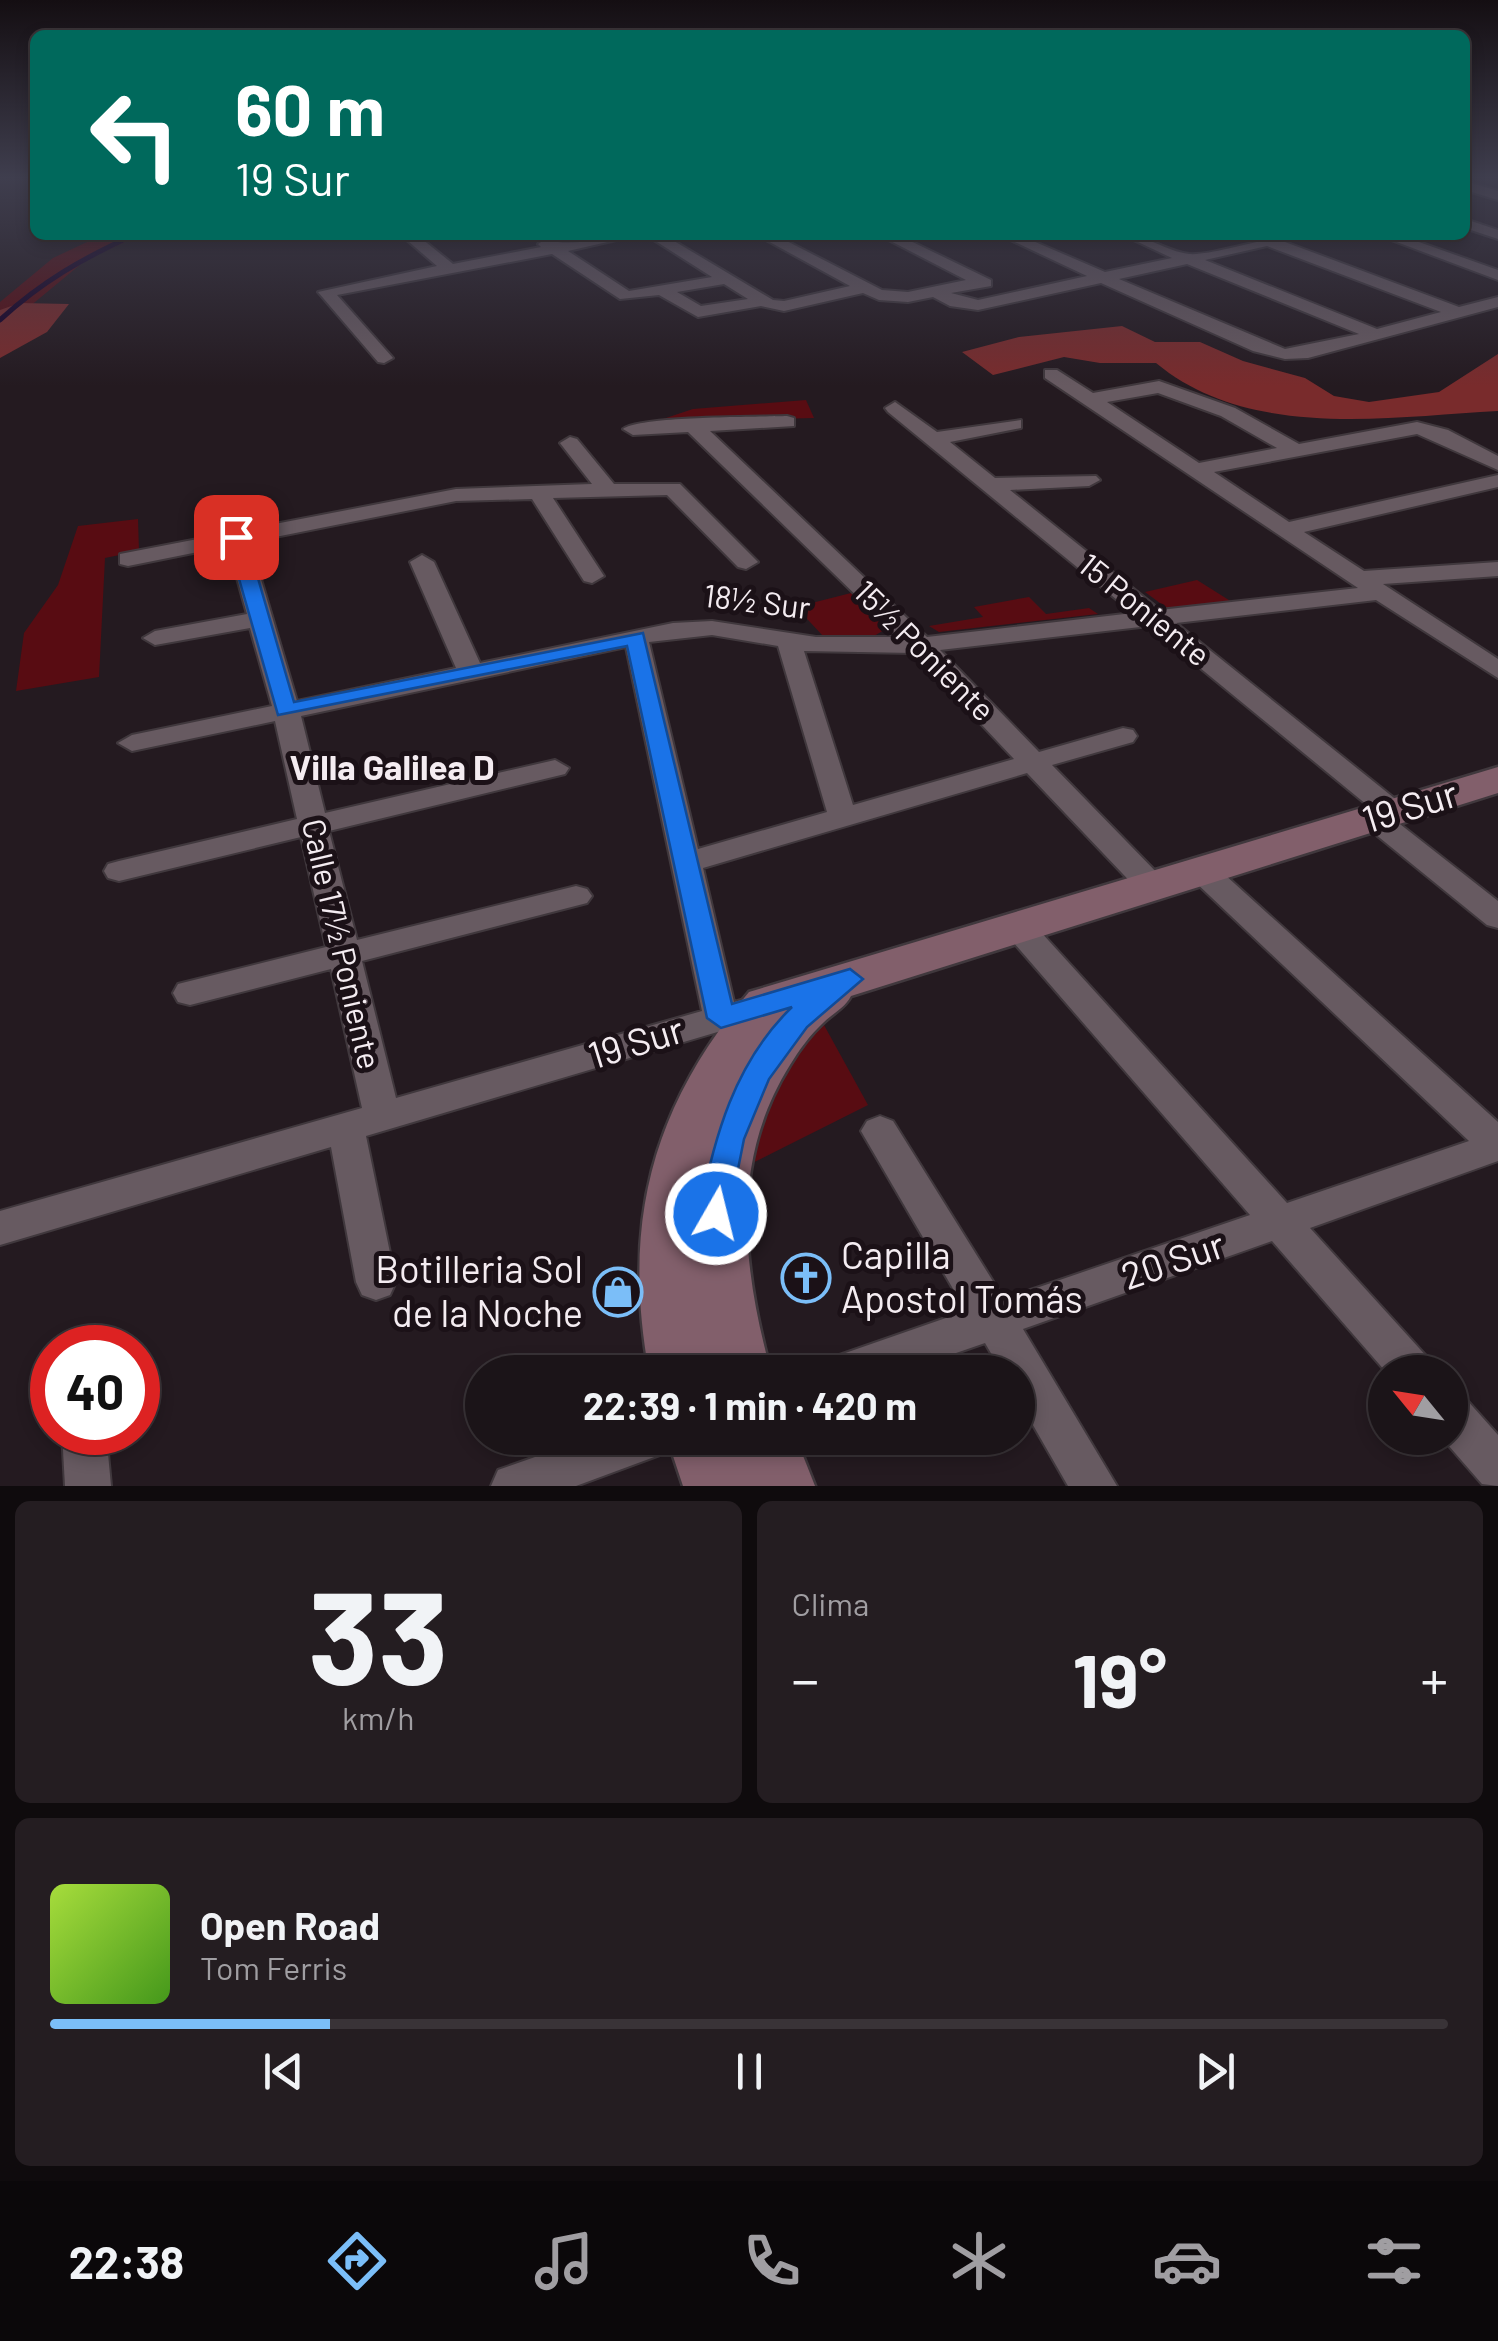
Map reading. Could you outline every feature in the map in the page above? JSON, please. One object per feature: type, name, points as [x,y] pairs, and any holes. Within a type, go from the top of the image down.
[{"type":"street","points":[[423,247],[449,268]]},
{"type":"street","points":[[384,358],[324,294],[562,247]]},
{"type":"street","points":[[675,247],[770,303]]},
{"type":"street","points":[[787,247],[863,288],[889,297],[981,282]]},
{"type":"street","points":[[911,247],[1013,297]]},
{"type":"street","points":[[1035,247],[1259,347],[1285,354],[1308,353],[1498,302]]},
{"type":"street","points":[[1161,247],[1376,335]]},
{"type":"street","points":[[936,292],[968,305],[1238,247]]},
{"type":"street","points":[[1285,247],[1458,312]]},
{"type":"street","points":[[1420,247],[1498,274]]},
{"type":"street","points":[[553,249],[615,293],[632,297],[727,278]]},
{"type":"street","points":[[665,292],[698,312],[863,288]]},
{"type":"street","points":[[1050,374],[1093,398],[1498,670]]},
{"type":"street","points":[[1093,398],[1159,387],[1228,412],[1294,450]]},
{"type":"street","name":"15 Poniente","points":[[895,408],[1152,616],[1498,918]]},
{"type":"street","points":[[633,430],[690,423],[788,422]]},
{"type":"street","name":"15½ Poniente","points":[[690,423],[920,645],[1152,886]]},
{"type":"street","points":[[934,439],[1014,424]]},
{"type":"street","points":[[1198,469],[1417,428],[1441,434],[1498,464]]},
{"type":"street","points":[[570,443],[608,490]]},
{"type":"street","points":[[991,486],[1089,480]]},
{"type":"street","points":[[1288,529],[1498,481]]},
{"type":"street","points":[[128,559],[456,494],[673,488],[746,562]]},
{"type":"street","points":[[538,491],[592,576]]},
{"type":"street","name":"Calle 17½ Poniente","points":[[236,537],[286,710],[344,954],[365,1124],[376,1282]]},
{"type":"street","points":[[422,562],[471,672]]},
{"type":"street","name":"18½ Sur","points":[[132,743],[636,638],[712,628],[789,642],[920,645],[1495,571]]},
{"type":"street","points":[[155,638],[260,619]]},
{"type":"street","points":[[636,638],[685,863],[743,1011],[700,1098],[672,1182],[665,1271],[677,1355]]},
{"type":"street","points":[[789,642],[843,818]]},
{"type":"street","points":[[685,863],[1122,736]]},
{"type":"street","points":[[119,871],[555,768]]},
{"type":"street","name":"19 Sur","points":[[0,1228],[850,979],[1498,780]]},
{"type":"street","points":[[1202,870],[1498,1145]]},
{"type":"street","points":[[190,993],[576,896]]},
{"type":"street","points":[[1018,927],[1398,1355]]},
{"type":"street","points":[[735,1355],[723,1313],[715,1255],[720,1176],[729,1139],[756,1074],[776,1046],[819,997],[850,979]]},
{"type":"street","points":[[880,1132],[1094,1486]]},
{"type":"street","name":"20 Sur","points":[[897,1355],[1281,1224],[1498,1145]]},
{"type":"street","points":[[1468,1434],[1498,1468]]},
{"type":"street","points":[[86,1455],[88,1486]]},
{"type":"street","points":[[514,1486],[601,1455]]},
{"type":"street","points":[[706,1455],[716,1486]]},
{"type":"street","points":[[770,1455],[782,1486]]},
{"type":"shaded area","points":[[76,247],[113,247],[87,259],[0,331],[0,302],[53,258]]},
{"type":"shaded area","points":[[20,303],[69,304],[47,332],[0,358],[0,310]]},
{"type":"shaded area","points":[[1122,326],[1155,342],[1200,342],[1243,361],[1305,378],[1334,396],[1369,402],[1439,392],[1498,354],[1498,411],[1365,419],[1276,414],[1233,404],[1193,387],[1156,363],[1100,363],[1064,357],[993,375],[962,352],[1019,337]]},
{"type":"shaded area","points":[[806,400],[814,418],[654,422],[693,409]]},
{"type":"shaded area","points":[[138,519],[139,551],[105,558],[99,677],[16,691],[24,633],[58,585],[78,526]]},
{"type":"shaded area","points":[[1197,580],[1232,602],[1168,609],[1145,592]]},
{"type":"shaded area","points":[[851,593],[891,626],[874,636],[823,636],[796,607]]},
{"type":"shaded area","points":[[1029,597],[1046,614],[1089,608],[1098,614],[939,632],[929,626],[983,617],[974,607]]},
{"type":"shaded area","points":[[824,1025],[868,1105],[709,1185],[798,1037]]},
{"type":"waterway","points":[[0,320],[63,272],[109,247]]},
{"type":"place","name":"Capilla Apostol Tomás","points":[[806,1278]]},
{"type":"place","name":"Botilleria Sol de la Noche","points":[[618,1292]]},
{"type":"district","name":"Villa Galilea D","points":[[392,768]]},
{"type":"route","points":[[236,537],[286,710],[636,638],[721,1018],[850,979],[819,997],[796,1020],[756,1074],[729,1139],[716,1214]]}]
